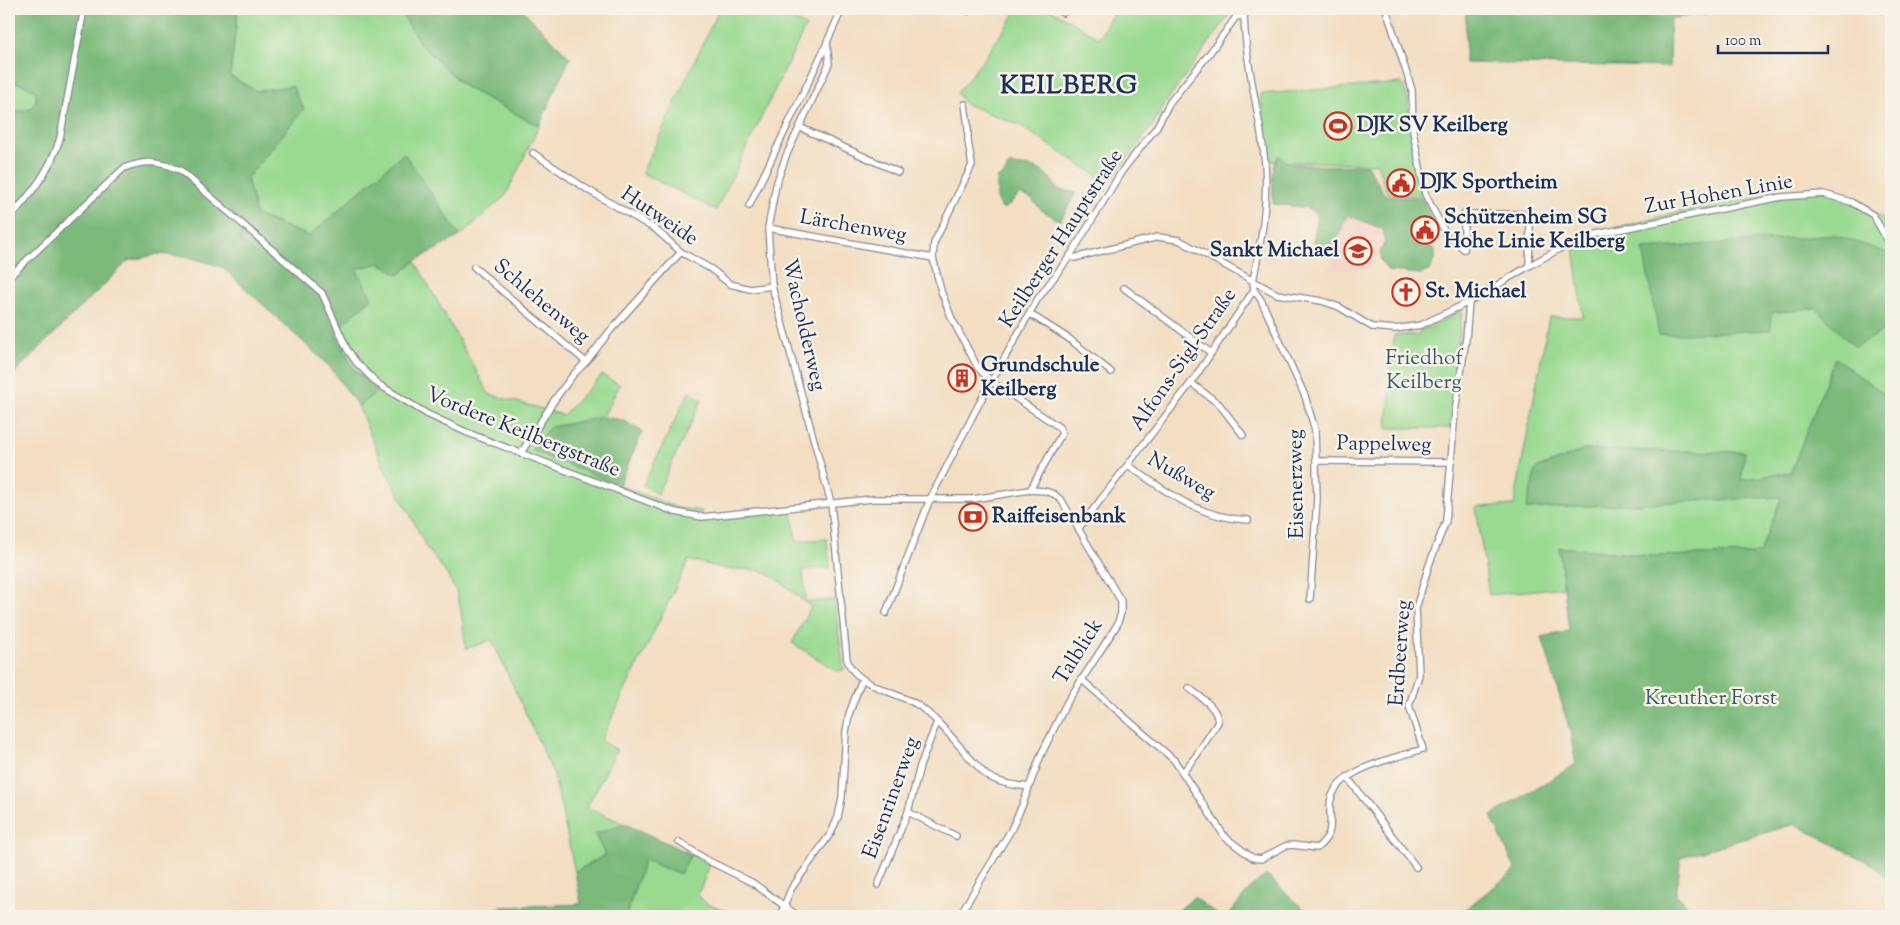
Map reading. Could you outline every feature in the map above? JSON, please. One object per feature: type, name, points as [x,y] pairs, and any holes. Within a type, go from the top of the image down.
[{"type":"street","points":[[9,219],[34,189],[55,156],[84,9]]},
{"type":"street","name":"Wacholderweg","points":[[749,206],[842,9]]},
{"type":"street","points":[[1055,9],[1065,11]]},
{"type":"street","points":[[1386,9],[1412,90],[1413,131],[1425,194],[1447,236],[1464,249],[1464,214],[1524,214],[1530,222],[1529,266]]},
{"type":"street","name":"Keilberger Hauptstraße","points":[[886,613],[930,499],[1036,300],[1070,256],[1122,172],[1156,128],[1170,102],[1209,54],[1236,16],[1244,11]]},
{"type":"street","name":"Alfons-Sigl-Straße","points":[[1078,529],[1191,383],[1210,352],[1254,290],[1266,204],[1265,164],[1244,11]]},
{"type":"street","name":"Wacholderweg","points":[[827,42],[829,64],[786,156],[776,185],[768,228],[772,286],[831,503],[847,660],[850,669],[862,679]]},
{"type":"street","points":[[965,104],[972,164],[934,244],[933,258],[941,291],[952,319],[978,368],[992,382],[1059,427],[1062,433],[1030,490]]},
{"type":"street","points":[[799,127],[898,172]]},
{"type":"street","name":"Hutweide","points":[[533,153],[588,190],[655,229],[681,252],[711,269],[730,284],[750,289],[772,286]]},
{"type":"street","name":"Vordere Keilbergstraße","points":[[9,277],[124,168],[151,161],[165,164],[180,170],[322,293],[347,349],[356,362],[378,384],[427,414],[468,433],[675,512],[702,517],[889,498],[930,499]]},
{"type":"street","name":"Zur Hohen Linie","points":[[1070,256],[1074,258],[1158,237],[1168,237],[1179,240],[1276,294],[1322,301],[1339,307],[1372,327],[1395,329],[1421,325],[1469,302],[1561,248],[1597,234],[1781,197],[1824,194],[1851,202],[1873,215],[1891,246]]},
{"type":"street","name":"Lärchenweg","points":[[768,228],[933,258]]},
{"type":"street","points":[[522,453],[555,399],[573,375],[681,252]]},
{"type":"street","name":"Schlehenweg","points":[[474,267],[586,362]]},
{"type":"street","points":[[1124,288],[1210,352]]},
{"type":"street","name":"Eisenerzweg","points":[[1254,290],[1261,300],[1305,396],[1315,430],[1317,499],[1310,600]]},
{"type":"street","name":"Erdbeerweg","points":[[1347,777],[1357,771],[1423,749],[1409,706],[1419,675],[1420,655],[1416,608],[1446,521],[1454,412],[1466,339],[1469,302]]},
{"type":"street","points":[[1030,314],[1068,338],[1111,372]]},
{"type":"street","points":[[1191,383],[1218,404],[1243,435]]},
{"type":"street","name":"Pappelweg","points":[[1317,461],[1451,462]]},
{"type":"street","name":"Nußweg","points":[[1128,465],[1178,499],[1198,510],[1222,518],[1248,520]]},
{"type":"street","name":"Talblick","points":[[930,499],[973,498],[1030,490],[1054,494],[1062,501],[1121,601],[1122,606],[1117,625],[1081,679],[1053,729],[1012,830],[959,916]]},
{"type":"street","points":[[780,916],[791,888],[831,833],[838,817],[842,797],[849,714],[862,679],[899,695],[916,705],[937,722],[986,774],[997,782],[1029,787]]},
{"type":"street","points":[[1081,679],[1174,760],[1225,837],[1253,858],[1261,859],[1285,846],[1317,848],[1327,839],[1330,831],[1333,790],[1347,777],[1416,868]]},
{"type":"street","points":[[1183,772],[1218,722],[1214,709],[1189,688]]},
{"type":"street","name":"Eisenrinerweg","points":[[878,885],[908,812],[920,766],[937,722]]},
{"type":"street","points":[[908,812],[956,836]]},
{"type":"street","points":[[679,842],[707,860],[753,883],[798,916]]},
{"type":"shaded area","name":"Sankt Michael","points":[[1347,213],[1393,231],[1368,270],[1329,270]]},
{"type":"green space","points":[[9,9],[238,9],[230,76],[256,91],[292,86],[304,109],[247,178],[256,215],[309,236],[404,153],[460,236],[415,261],[399,275],[380,263],[356,269],[372,298],[334,333],[354,369],[377,391],[358,406],[329,366],[222,267],[189,257],[158,254],[128,261],[9,378],[9,107],[16,112],[30,109],[36,101],[36,92],[24,85],[9,81]]},
{"type":"green space","points":[[238,9],[400,9],[421,45],[463,86],[539,126],[506,195],[460,236],[404,154],[309,236],[256,215],[247,178],[304,109],[291,86],[256,91],[230,76]]},
{"type":"green space","points":[[399,9],[522,9],[570,58],[539,126],[465,87],[421,45]]},
{"type":"green space","points":[[719,9],[783,9],[782,15],[806,26],[716,210],[642,173]]},
{"type":"green space","points":[[1018,9],[1050,9],[1099,38],[1115,9],[1234,9],[1166,102],[1151,128],[1108,183],[1019,125],[965,104],[957,93],[984,59]]},
{"type":"green space","points":[[1466,9],[1738,9],[1670,19],[1669,67],[1465,63]]},
{"type":"green space","points":[[9,81],[37,91],[36,101],[30,109],[16,112],[9,107]]},
{"type":"green space","name":"DJK SV Keilberg","points":[[1402,83],[1408,98],[1413,154],[1421,197],[1387,193],[1377,164],[1270,161],[1260,94]]},
{"type":"green space","points":[[1279,155],[1288,163],[1328,166],[1367,165],[1385,195],[1423,199],[1433,221],[1411,222],[1413,238],[1435,249],[1435,257],[1430,270],[1421,274],[1388,271],[1381,261],[1380,252],[1385,242],[1383,229],[1347,215],[1334,249],[1328,250],[1313,243],[1317,222],[1316,213],[1308,208],[1273,204],[1273,172]]},
{"type":"green space","points":[[1009,165],[1038,169],[1048,176],[1057,189],[1076,193],[1060,221],[1040,209],[1032,199],[1020,194],[1006,208],[1001,208],[997,200],[997,178],[1003,176]]},
{"type":"green space","points":[[1832,190],[1886,220],[1891,219],[1891,399],[1835,358],[1791,472],[1741,480],[1744,452],[1584,450],[1536,469],[1526,509],[1782,496],[1760,554],[1651,556],[1560,547],[1563,587],[1489,595],[1476,507],[1514,505],[1549,317],[1583,317],[1573,240],[1670,214],[1780,192]]},
{"type":"green space","points":[[1835,235],[1891,254],[1891,327],[1854,347],[1816,308],[1771,313],[1771,330],[1659,335],[1643,249]]},
{"type":"green space","points":[[415,261],[489,394],[563,415],[602,375],[620,385],[603,417],[623,420],[642,432],[619,485],[678,508],[702,511],[699,518],[792,509],[796,541],[827,539],[830,568],[803,570],[806,602],[834,600],[844,670],[837,671],[792,643],[811,607],[776,578],[759,570],[726,569],[689,560],[601,740],[617,750],[587,807],[625,824],[595,834],[605,855],[575,872],[554,775],[492,640],[466,649],[461,611],[456,591],[444,570],[426,547],[386,472],[358,406],[377,391],[354,369],[334,332],[372,298],[356,269],[380,263],[399,275]]},
{"type":"green space","name":"Friedhof Keilberg","points":[[1462,309],[1450,428],[1387,428],[1394,335],[1417,335],[1421,329],[1432,327]]},
{"type":"green space","name":"Kreuther Forst","points":[[1835,358],[1891,399],[1891,883],[1873,865],[1795,824],[1681,857],[1676,894],[1697,916],[1456,916],[1516,870],[1491,816],[1576,764],[1570,731],[1542,637],[1569,631],[1559,547],[1651,556],[1759,554],[1782,497],[1526,509],[1536,469],[1584,450],[1745,452],[1741,480],[1791,472]]},
{"type":"green space","points":[[689,392],[702,400],[657,494],[643,485]]},
{"type":"green space","points":[[602,417],[623,420],[642,432],[619,485],[531,450],[550,427]]},
{"type":"green space","points":[[625,824],[691,854],[680,874],[644,860],[626,916],[470,916],[501,907],[581,904],[575,872],[605,855],[595,834]]},
{"type":"green space","points":[[691,854],[710,865],[698,895],[707,904],[737,916],[626,916],[644,859],[680,873]]},
{"type":"green space","points":[[1266,875],[1312,916],[1228,916],[1251,887]]},
{"type":"green space","points":[[1194,897],[1219,916],[1172,916]]},
{"type":"place","name":"DJK SV Keilberg","points":[[1338,126]]},
{"type":"place","name":"DJK Sportheim","points":[[1401,183]]},
{"type":"place","name":"Schützenheim SG Hohe Linie Keilberg","points":[[1425,230]]},
{"type":"place","name":"Sankt Michael","points":[[1358,251]]},
{"type":"place","name":"St. Michael","points":[[1406,292]]},
{"type":"place","name":"Grundschule Keilberg","points":[[962,378]]},
{"type":"place","name":"Raiffeisenbank","points":[[973,517]]},
{"type":"district","name":"KEILBERG","points":[[1069,86]]}]
